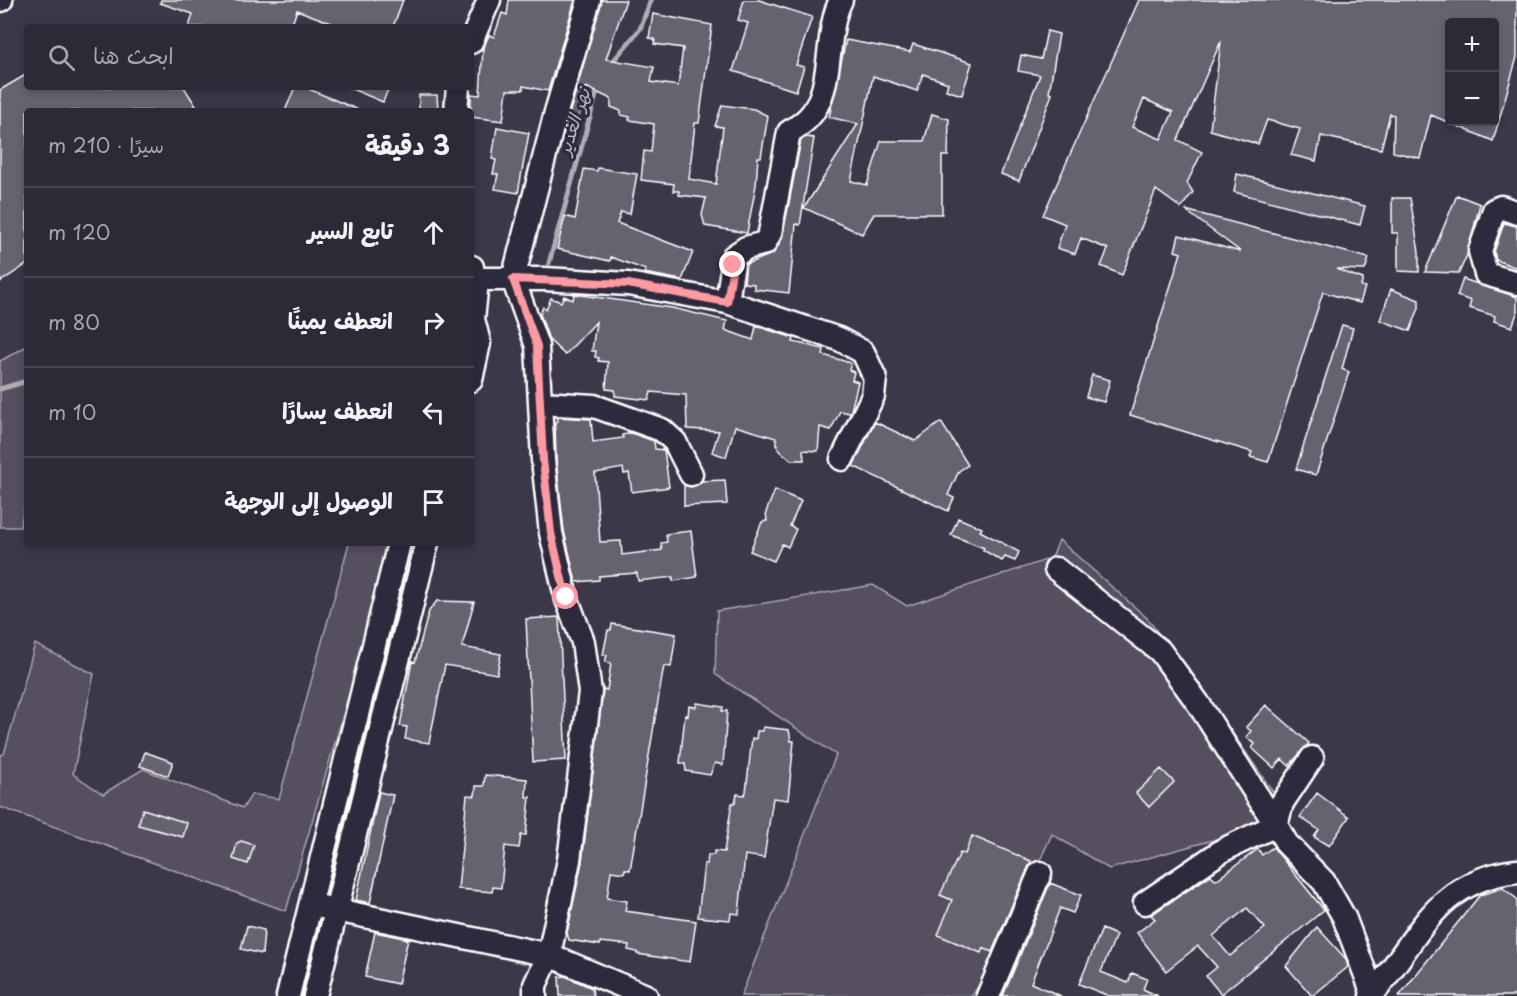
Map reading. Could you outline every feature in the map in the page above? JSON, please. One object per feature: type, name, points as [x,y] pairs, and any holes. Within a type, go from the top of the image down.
[{"type":"street","points":[[474,35],[489,0]]},
{"type":"street","points":[[535,996],[535,985],[549,955],[569,860],[590,692],[583,642],[566,597],[551,533],[543,460],[537,346],[513,279],[556,112],[589,0]]},
{"type":"street","points":[[727,302],[734,256],[746,248],[765,243],[770,233],[789,132],[810,117],[819,99],[833,15],[841,0]]},
{"type":"street","points":[[456,108],[458,90]]},
{"type":"street","points":[[1517,213],[1501,207],[1494,210],[1480,251],[1486,274],[1517,283]]},
{"type":"street","points":[[474,271],[513,279],[628,284],[727,302],[839,339],[863,352],[875,378],[873,396],[842,459]]},
{"type":"street","points":[[474,327],[479,343],[474,367]]},
{"type":"street","points":[[541,403],[594,406],[662,430],[675,442],[691,474]]},
{"type":"street","points":[[288,996],[398,546]]},
{"type":"street","points":[[315,996],[426,546]]},
{"type":"street","points":[[1056,569],[1160,651],[1198,703],[1287,844],[1324,882],[1344,917],[1372,995]]},
{"type":"street","points":[[1145,903],[1223,850],[1276,825],[1282,803],[1312,758]]},
{"type":"street","points":[[1372,995],[1438,905],[1464,887],[1496,873],[1517,871]]},
{"type":"street","points":[[988,996],[1040,873]]},
{"type":"street","points":[[311,903],[336,911],[549,955],[646,996]]},
{"type":"shaded area","points":[[24,348],[24,509],[20,527],[0,527],[0,361]]},
{"type":"shaded area","points":[[1059,540],[1147,618],[1223,719],[1291,818],[1109,869],[1052,834],[994,962],[972,996],[741,996],[836,755],[715,674],[717,611],[873,585],[907,606],[1052,558]]},
{"type":"shaded area","points":[[348,546],[392,546],[286,911],[0,807],[0,755],[4,754],[35,644],[94,674],[73,774],[103,794],[143,769],[243,808],[252,794],[279,799]]},
{"type":"building","points":[[161,0],[403,0],[394,24],[334,24],[297,10],[292,24],[190,24],[193,14],[160,3]]},
{"type":"building","points":[[509,0],[575,0],[548,91],[523,86],[523,90],[507,90],[503,121],[474,117],[471,94],[480,95],[483,49],[489,35],[494,37],[502,13],[507,15]]},
{"type":"building","points":[[602,0],[626,0],[606,59],[654,67],[651,82],[678,86],[683,48],[654,44],[655,39],[649,38],[653,14],[712,25],[699,123],[695,123],[689,179],[716,184],[723,127],[715,126],[722,105],[754,109],[768,116],[761,157],[758,157],[756,185],[747,233],[705,226],[702,215],[706,198],[679,195],[679,191],[673,191],[674,184],[641,180],[644,151],[651,152],[654,124],[629,120],[630,117],[621,115],[621,111],[611,107],[611,99],[586,87],[576,128],[566,125]]},
{"type":"building","points":[[744,0],[759,0],[812,17],[796,65],[804,67],[796,91],[733,71],[748,23],[738,20]]},
{"type":"building","points":[[1139,0],[1517,0],[1517,57],[1499,120],[1499,18],[1445,18],[1445,121],[1431,115],[1420,158],[1393,152],[1394,115],[1390,114],[1381,149],[1321,136],[1316,161],[1291,155],[1300,129],[1267,120],[1258,144],[1210,130],[1221,41],[1178,140],[1202,152],[1187,183],[1193,192],[1181,208],[1156,190],[1122,275],[1101,266],[1108,249],[1081,238],[1075,254],[1057,248],[1065,224],[1043,215]],"holes":[[[1144,99],[1173,112],[1161,139],[1132,127]]]},
{"type":"building","points":[[1047,31],[1059,34],[1049,93],[1052,94],[1019,181],[1001,174],[1040,75],[1018,71],[1021,55],[1041,59]]},
{"type":"building","points":[[846,40],[910,52],[913,44],[972,63],[962,95],[946,90],[948,83],[923,74],[917,91],[873,76],[851,181],[867,185],[881,141],[924,141],[932,114],[949,119],[948,156],[942,156],[942,214],[874,214],[862,234],[804,208],[858,124],[829,117]]},
{"type":"building","points":[[24,76],[24,90],[186,90],[197,108],[24,108],[24,266],[0,282],[0,90]]},
{"type":"building","points":[[294,90],[311,90],[354,108],[286,108]]},
{"type":"building","points":[[354,90],[388,90],[383,102]]},
{"type":"building","points":[[419,95],[437,95],[438,108],[419,108]]},
{"type":"building","points":[[1457,126],[1497,126],[1493,141]]},
{"type":"building","points":[[497,127],[529,133],[518,193],[495,189],[498,174],[493,174],[496,160],[492,159]]},
{"type":"building","points":[[806,137],[814,138],[800,225],[796,224],[789,293],[754,289],[754,284],[744,283],[746,264],[773,254],[782,239],[801,140]]},
{"type":"building","points":[[598,168],[637,174],[630,214],[621,212],[617,223],[693,252],[682,280],[644,273],[646,270],[611,257],[610,261],[557,249],[565,216],[575,219],[584,169],[597,171]]},
{"type":"building","points":[[1237,174],[1365,206],[1360,225],[1234,192]]},
{"type":"building","points":[[1457,195],[1480,204],[1467,255],[1459,273],[1425,272]]},
{"type":"building","points":[[1392,198],[1410,198],[1419,252],[1419,272],[1398,271],[1398,233],[1392,233]]},
{"type":"building","points":[[1185,210],[1369,258],[1365,270],[1336,269],[1363,279],[1361,286],[1365,287],[1360,303],[1323,292],[1268,462],[1250,457],[1252,452],[1130,415],[1181,253],[1175,251],[1179,235],[1241,252]]},
{"type":"building","points":[[1504,223],[1517,226],[1517,268],[1496,260],[1494,252]]},
{"type":"building","points":[[1463,279],[1517,297],[1517,313],[1512,327],[1494,321],[1495,316],[1469,308],[1471,301],[1457,296]]},
{"type":"building","points":[[1391,289],[1419,300],[1419,308],[1410,331],[1380,320]]},
{"type":"building","points":[[574,294],[672,308],[727,321],[725,330],[753,340],[756,326],[794,338],[793,342],[824,349],[823,355],[851,363],[849,370],[854,372],[852,380],[858,382],[851,411],[849,413],[840,411],[831,430],[820,427],[818,451],[803,450],[804,460],[791,460],[778,449],[776,438],[735,426],[726,457],[712,452],[719,431],[687,429],[686,395],[651,392],[649,400],[615,396],[615,390],[606,389],[608,362],[598,361],[599,358],[595,357],[596,351],[592,351],[596,322],[565,355],[549,340],[540,314],[543,307],[546,309],[551,298],[561,302],[564,296],[573,300]]},
{"type":"building","points":[[1342,325],[1353,328],[1342,369],[1349,372],[1316,475],[1296,469]]},
{"type":"building","points":[[1092,375],[1110,380],[1104,402],[1086,397]]},
{"type":"building","points":[[557,417],[591,419],[593,442],[623,438],[622,435],[631,433],[654,441],[655,449],[664,450],[669,487],[632,492],[629,473],[624,474],[623,468],[595,473],[600,542],[621,541],[622,555],[662,550],[661,543],[667,542],[666,534],[691,531],[697,577],[673,581],[673,577],[638,581],[637,573],[599,576],[599,580],[576,582],[564,531],[556,459],[555,422],[558,421]]},
{"type":"building","points":[[875,422],[915,441],[941,422],[968,465],[959,471],[948,495],[954,498],[948,511],[853,466]]},
{"type":"building","points":[[725,480],[727,504],[684,506],[684,485],[691,487],[702,481]]},
{"type":"building","points":[[775,490],[801,501],[790,526],[796,529],[788,547],[782,544],[774,561],[750,551],[762,522],[767,521],[766,512]]},
{"type":"building","points":[[958,518],[982,528],[980,531],[1019,552],[1015,561],[1005,557],[1002,561],[983,550],[984,548],[951,535]]},
{"type":"building","points":[[437,601],[474,602],[462,647],[501,654],[497,674],[445,665],[429,743],[405,739],[407,727],[400,726],[412,661],[415,662],[429,611]]},
{"type":"building","points":[[559,617],[566,760],[533,762],[526,619]]},
{"type":"building","points":[[612,624],[676,634],[671,667],[664,666],[663,671],[630,870],[625,869],[624,873],[611,871],[607,898],[627,901],[625,911],[696,921],[690,962],[637,954],[637,952],[628,950],[629,945],[600,942],[600,945],[569,940],[567,933],[582,862],[603,689],[607,690],[611,663],[605,662],[607,655],[603,655],[608,630],[611,630]]},
{"type":"building","points":[[697,703],[723,707],[722,711],[727,711],[723,765],[715,763],[710,775],[686,771],[685,764],[680,763],[685,715],[688,716],[689,706],[696,707]]},
{"type":"building","points":[[1266,705],[1309,743],[1289,766],[1282,759],[1274,768],[1252,748],[1255,744],[1246,737],[1251,731],[1246,727]]},
{"type":"building","points":[[763,727],[789,730],[791,741],[794,741],[788,800],[773,798],[764,858],[745,855],[739,914],[731,913],[730,920],[698,917],[704,864],[707,864],[708,855],[714,855],[714,851],[724,852],[732,803],[735,803],[737,794],[744,795],[746,792],[752,738],[756,739],[757,731],[762,731]]},
{"type":"building","points":[[145,752],[173,762],[168,776],[140,766]]},
{"type":"building","points":[[1161,769],[1174,782],[1149,807],[1136,793]]},
{"type":"building","points":[[485,775],[527,779],[526,797],[530,797],[526,835],[521,835],[519,848],[505,846],[501,888],[493,887],[492,892],[458,889],[467,795],[475,796],[476,786],[484,786]]},
{"type":"building","points":[[379,792],[393,795],[370,903],[356,900]]},
{"type":"building","points":[[1317,793],[1349,817],[1329,846],[1314,837],[1319,830],[1300,817]]},
{"type":"building","points":[[143,809],[187,823],[183,837],[138,825]]},
{"type":"building","points":[[972,836],[1031,861],[992,952],[983,948],[981,953],[938,935],[952,900],[940,895],[960,853],[965,854]]},
{"type":"building","points":[[241,841],[254,845],[248,864],[233,859],[237,843]]},
{"type":"building","points":[[1273,847],[1324,910],[1221,994],[1206,976],[1217,967],[1198,946],[1166,971],[1137,933],[1155,919],[1151,915],[1211,875],[1216,880],[1258,849],[1262,855]],"holes":[[[1247,908],[1265,928],[1230,956],[1213,936]]]},
{"type":"building","points":[[1050,883],[1081,895],[1073,913],[1060,908],[1031,983],[1061,996],[1003,996]]},
{"type":"building","points":[[1503,888],[1517,899],[1517,996],[1399,996],[1480,895]]},
{"type":"building","points":[[247,926],[264,930],[262,954],[241,949]]},
{"type":"building","points":[[1317,927],[1346,959],[1348,967],[1312,996],[1286,966]]},
{"type":"building","points":[[1102,929],[1116,935],[1101,972],[1128,983],[1132,973],[1147,979],[1143,989],[1158,996],[1109,996],[1079,984]]},
{"type":"building","points":[[375,932],[408,939],[398,984],[365,977]]},
{"type":"building","points":[[565,976],[592,988],[593,996],[560,996],[559,977]]},
{"type":"waterway","name":"نهر الغدير","points":[[609,66],[640,29],[651,0]]},
{"type":"waterway","name":"نهر الغدير","points":[[549,263],[598,88]]},
{"type":"waterway","name":"نهر الغدير","points":[[0,389],[24,382]]},
{"type":"route","points":[[566,597],[551,533],[543,460],[537,346],[522,310],[513,279],[628,284],[727,302],[733,265]]}]
